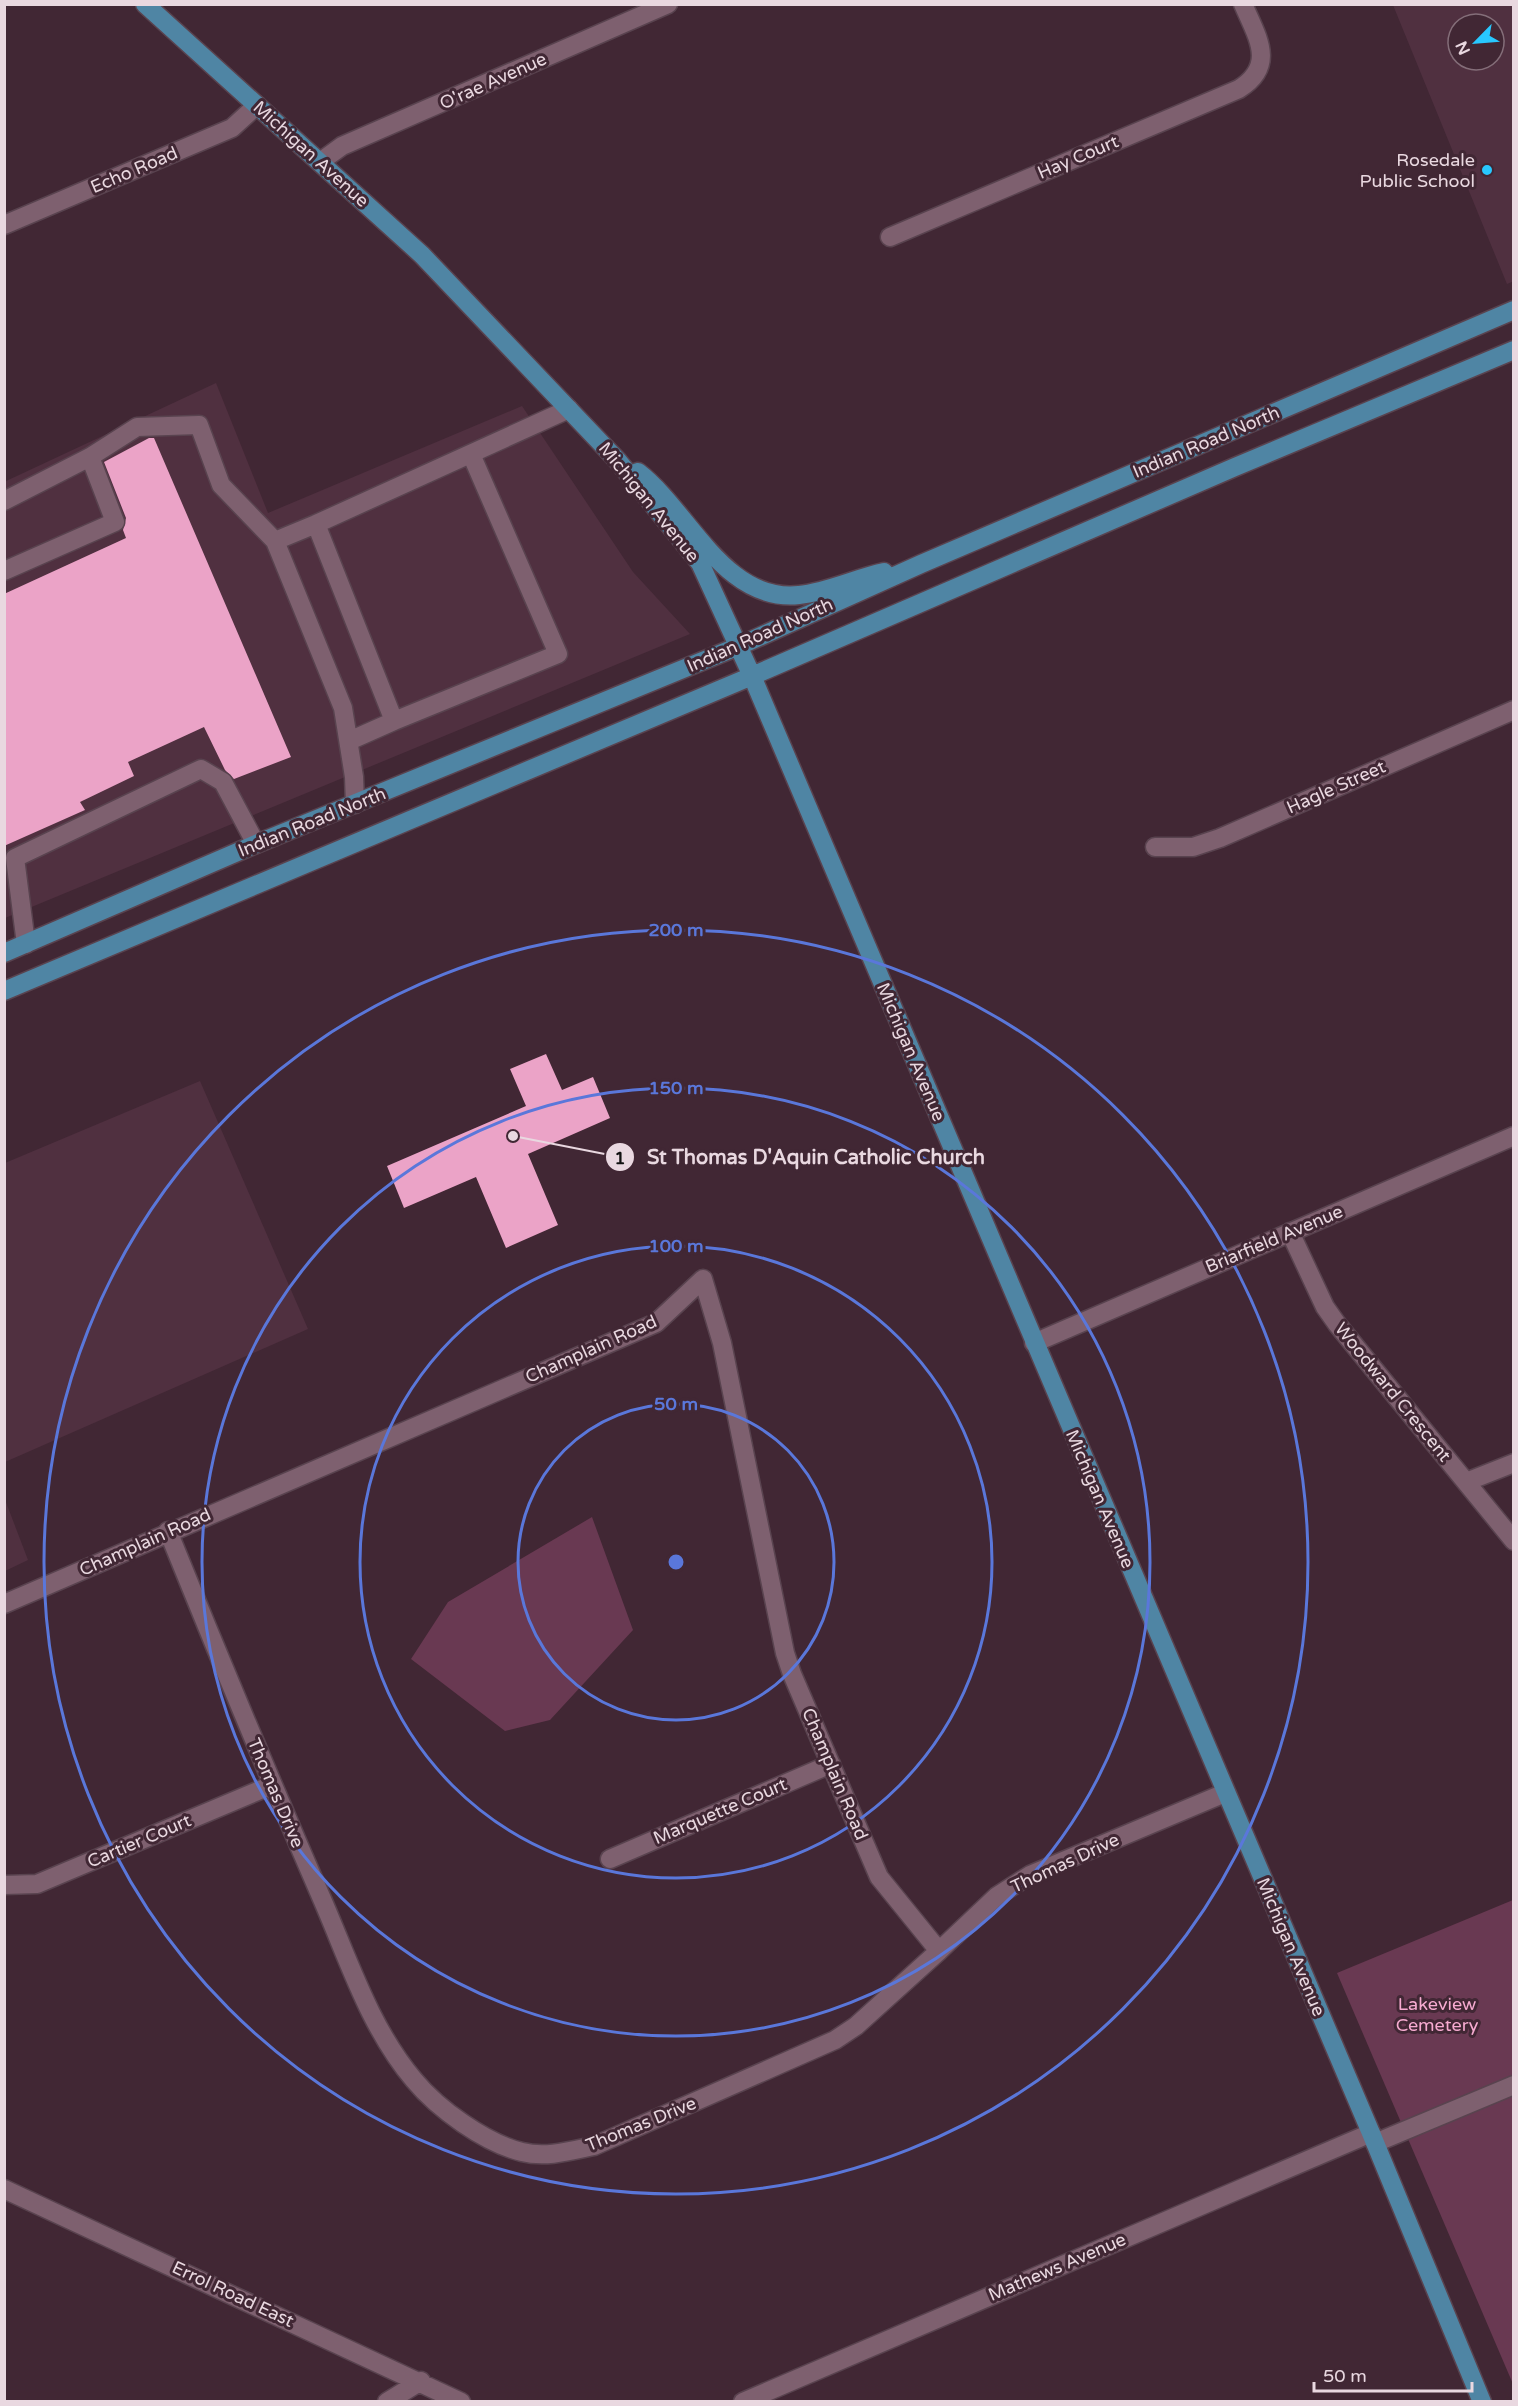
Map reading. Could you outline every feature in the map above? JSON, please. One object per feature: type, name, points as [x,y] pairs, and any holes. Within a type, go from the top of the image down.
[{"type":"main road","name":"Michigan Avenue","points":[[145,4],[422,255],[618,461],[700,563],[752,676],[1373,2138],[1482,2402]]},
{"type":"main road","name":"Indian Road North","points":[[4,953],[256,844],[739,646],[921,564],[1514,310]]},
{"type":"main road","name":"Indian Road North","points":[[4,991],[752,676],[1235,467],[1514,350]]},
{"type":"main road","points":[[618,461],[638,472],[663,494],[723,567],[751,586],[775,593],[799,595],[856,578],[921,564]]},
{"type":"street","name":"O'rae Avenue","points":[[320,162],[342,146],[668,4]]},
{"type":"street","name":"Hay Court","points":[[890,237],[1239,89],[1252,80],[1259,69],[1262,49],[1243,4]]},
{"type":"street","name":"Echo Road","points":[[4,225],[232,128],[257,105]]},
{"type":"street","points":[[275,541],[569,409]]},
{"type":"street","points":[[4,501],[90,458],[137,427],[199,425],[221,484],[275,541],[343,708],[349,741],[355,804]]},
{"type":"street","points":[[349,741],[558,654],[471,454]]},
{"type":"street","points":[[4,571],[115,522],[90,458]]},
{"type":"street","points":[[316,524],[394,721]]},
{"type":"street","name":"Hagle Street","points":[[1155,847],[1193,847],[1220,838],[1514,710]]},
{"type":"street","points":[[26,944],[15,858],[201,770],[223,782],[256,844]]},
{"type":"street","name":"Briarfield Avenue","points":[[1034,1342],[1514,1136]]},
{"type":"street","name":"Woodward Crescent","points":[[1290,1232],[1325,1306],[1337,1324],[1514,1541]]},
{"type":"street","name":"Champlain Road","points":[[4,1604],[168,1531],[656,1323],[703,1279],[722,1343],[786,1653],[800,1695],[879,1877],[939,1951]]},
{"type":"street","points":[[1466,1482],[1514,1463]]},
{"type":"street","name":"Thomas Drive","points":[[168,1531],[272,1785],[384,2041],[415,2081],[443,2110],[488,2137],[522,2152],[559,2154],[594,2146],[835,2040],[856,2026],[997,1896],[1030,1875],[1225,1793]]},
{"type":"street","name":"Marquette Court","points":[[610,1858],[831,1764]]},
{"type":"street","name":"Cartier Court","points":[[4,1885],[37,1884],[272,1785]]},
{"type":"street","name":"Mathews Avenue","points":[[743,2402],[1373,2138],[1514,2085]]},
{"type":"street","name":"Errol Road East","points":[[4,2189],[421,2381],[461,2402]]},
{"type":"street","points":[[387,2402],[421,2381]]},
{"type":"shaded area","name":"Rosedale Public School","points":[[1393,5],[1513,5],[1514,281],[1507,284]]},
{"type":"shaded area","points":[[216,383],[268,513],[522,406],[633,572],[690,634],[5,918],[4,482]]},
{"type":"shaded area","points":[[200,1081],[308,1329],[5,1462],[5,1163]]},
{"type":"shaded area","points":[[4,1497],[28,1560],[5,1571],[4,1571]]},
{"type":"green space","points":[[592,1517],[633,1630],[550,1720],[505,1731],[411,1659],[448,1602]]},
{"type":"green space","name":"Lakeview Cemetery","points":[[1513,1900],[1513,2384],[1337,1973]]},
{"type":"building","points":[[149,438],[154,438],[291,757],[234,779],[225,770],[204,727],[128,762],[134,776],[80,802],[85,810],[4,846],[4,594],[126,538],[123,530],[126,518],[104,462]]},
{"type":"building","points":[[546,1054],[562,1090],[593,1077],[610,1118],[528,1154],[558,1225],[506,1248],[476,1177],[404,1208],[387,1166],[526,1106],[510,1069]]},
{"type":"place","name":"Rosedale Public School","points":[[1487,170]]},
{"type":"place","name":"St Thomas D'Aquin Catholic Church","points":[[513,1136]]}]
